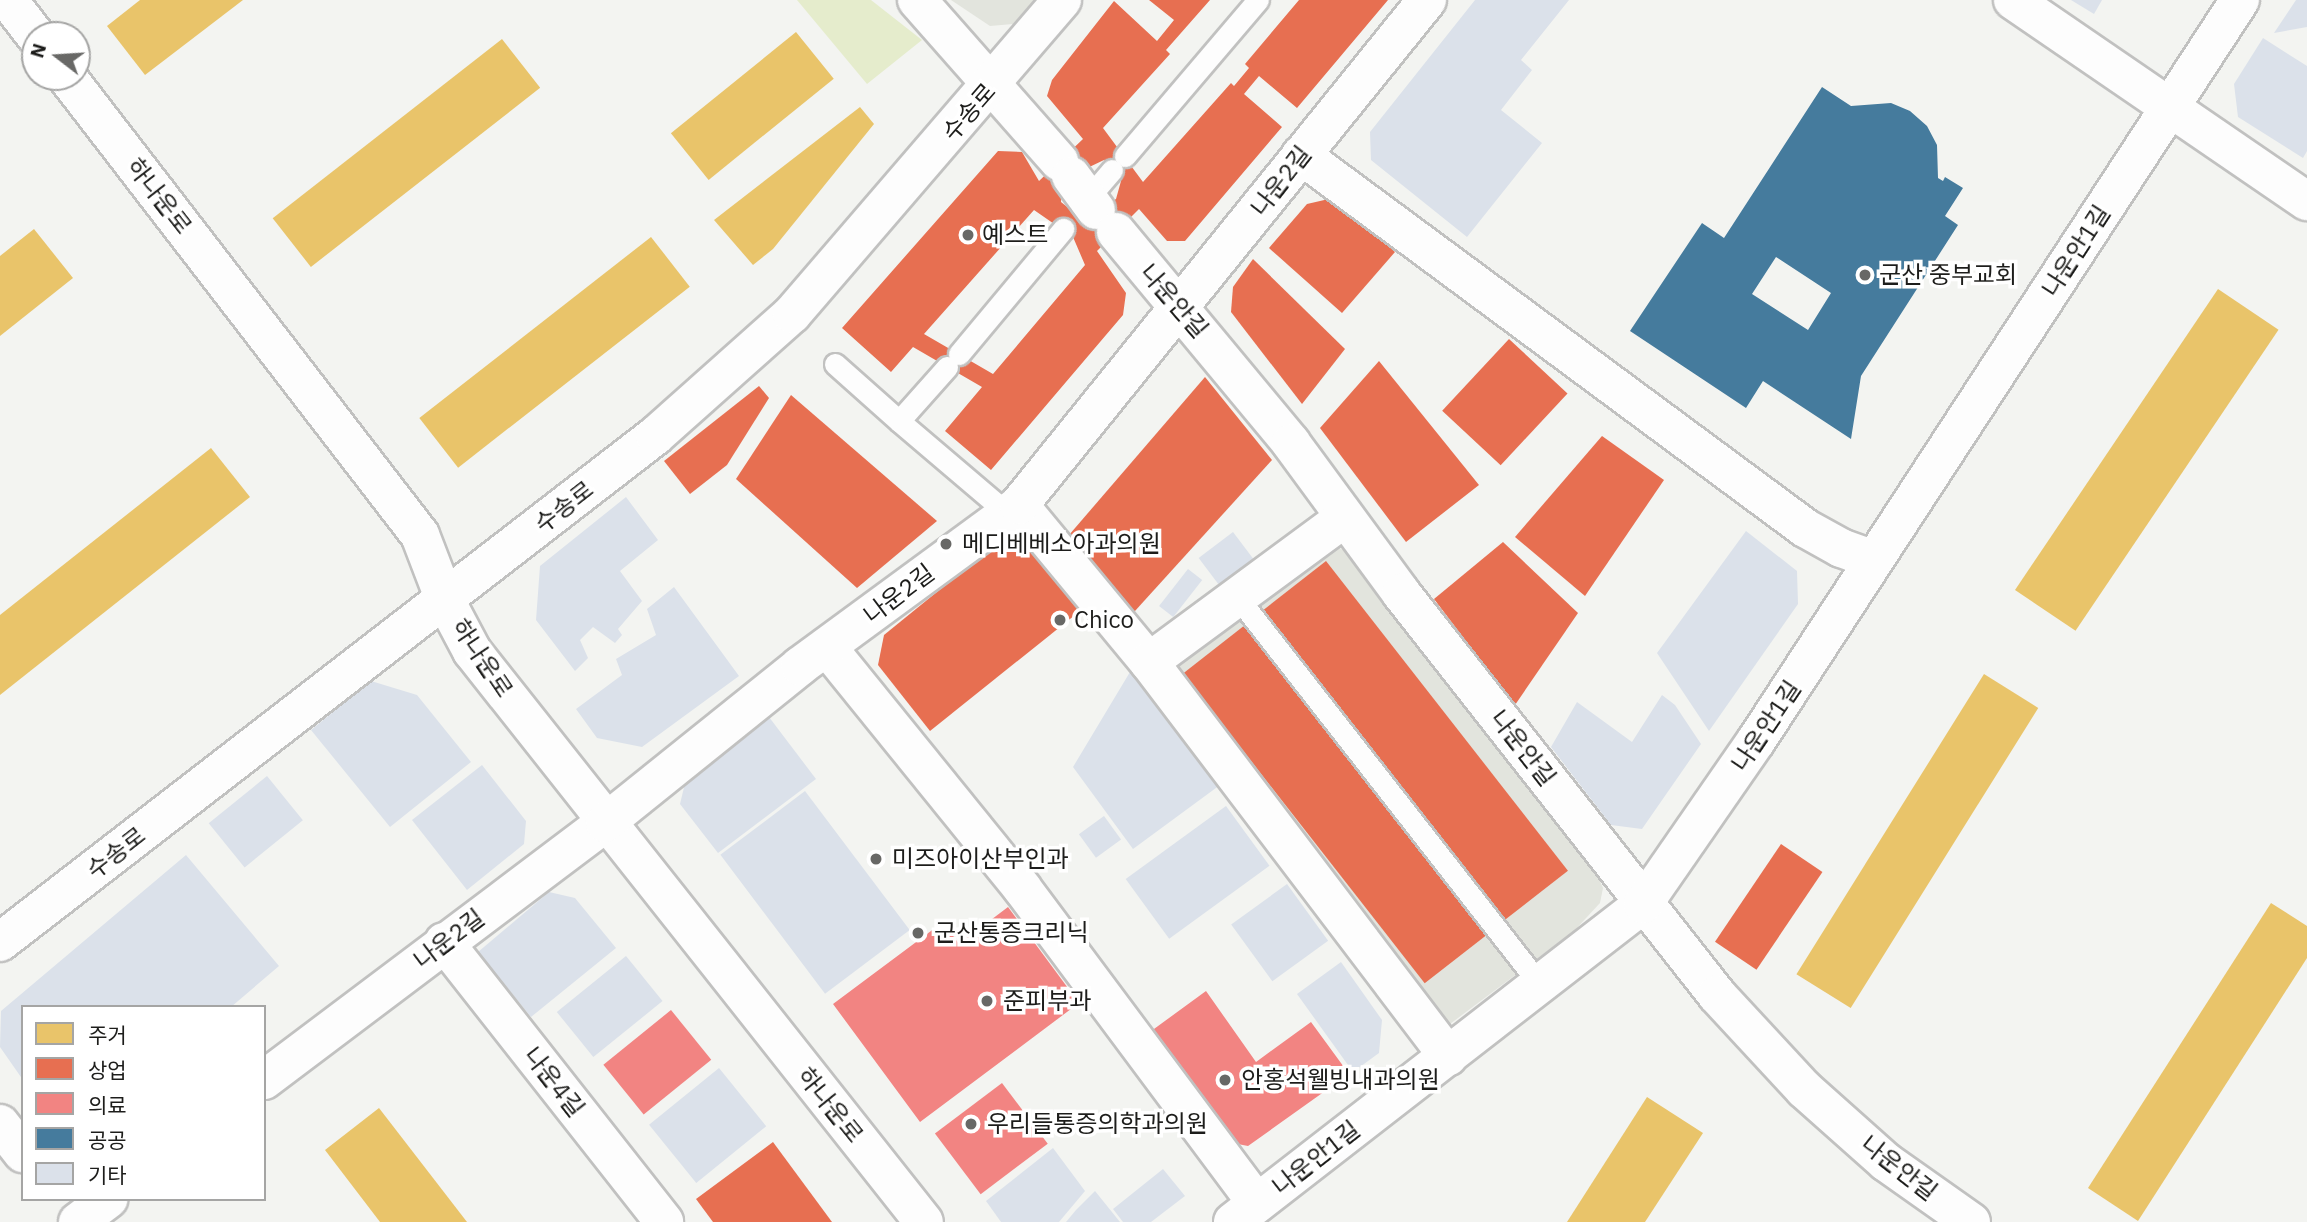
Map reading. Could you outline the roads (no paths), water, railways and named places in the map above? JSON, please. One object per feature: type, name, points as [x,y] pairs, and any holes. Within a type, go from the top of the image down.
[{"type":"street","points":[[8,0],[24,21]]},
{"type":"street","name":"나운안길","points":[[917,0],[993,85],[1081,203],[1180,310],[1282,432],[1344,517],[1643,904],[1717,995],[1804,1089],[1886,1162],[1971,1222]]},
{"type":"street","name":"수송로","points":[[0,942],[655,436],[792,314],[993,85],[1062,0]]},
{"type":"street","name":"나운2길","points":[[266,1078],[605,823],[827,647],[1013,509],[1180,310],[1427,0]]},
{"type":"street","points":[[2013,0],[2170,111],[2307,201]]},
{"type":"street","name":"나운안1길","points":[[1245,1213],[1541,986],[1643,904],[1874,560],[2170,111],[2240,0]]},
{"type":"street","name":"하나운로","points":[[78,91],[420,535],[445,600],[472,651],[605,823],[923,1222]]},
{"type":"street","points":[[1301,155],[1805,528],[1874,560]]},
{"type":"street","points":[[1013,509],[1149,662],[1448,1056]]},
{"type":"street","points":[[1149,662],[1344,517]]},
{"type":"street","points":[[827,647],[1022,888],[1245,1213]]},
{"type":"street","name":"나운4길","points":[[444,942],[664,1222]]},
{"type":"street","points":[[0,1124],[21,1150]]},
{"type":"street","points":[[61,1201],[77,1222],[105,1201]]},
{"type":"lane","points":[[899,421],[953,361],[1081,203],[1119,163],[1258,0]]},
{"type":"lane","points":[[835,364],[899,421],[1013,509]]},
{"type":"lane","points":[[1237,598],[1541,986]]},
{"type":"place","name":"예스트","points":[[968,235]]},
{"type":"place","name":"군산 중부교회","points":[[1865,275]]},
{"type":"place","name":"메디베베소아과의원","points":[[946,544]]},
{"type":"place","name":"Chico","points":[[1060,620]]},
{"type":"place","name":"미즈아이산부인과","points":[[876,859]]},
{"type":"place","name":"군산통증크리닉","points":[[918,933]]},
{"type":"place","name":"준피부과","points":[[987,1001]]},
{"type":"place","name":"안홍석웰빙내과의원","points":[[1225,1080]]},
{"type":"place","name":"우리들통증의학과의원","points":[[971,1124]]}]
